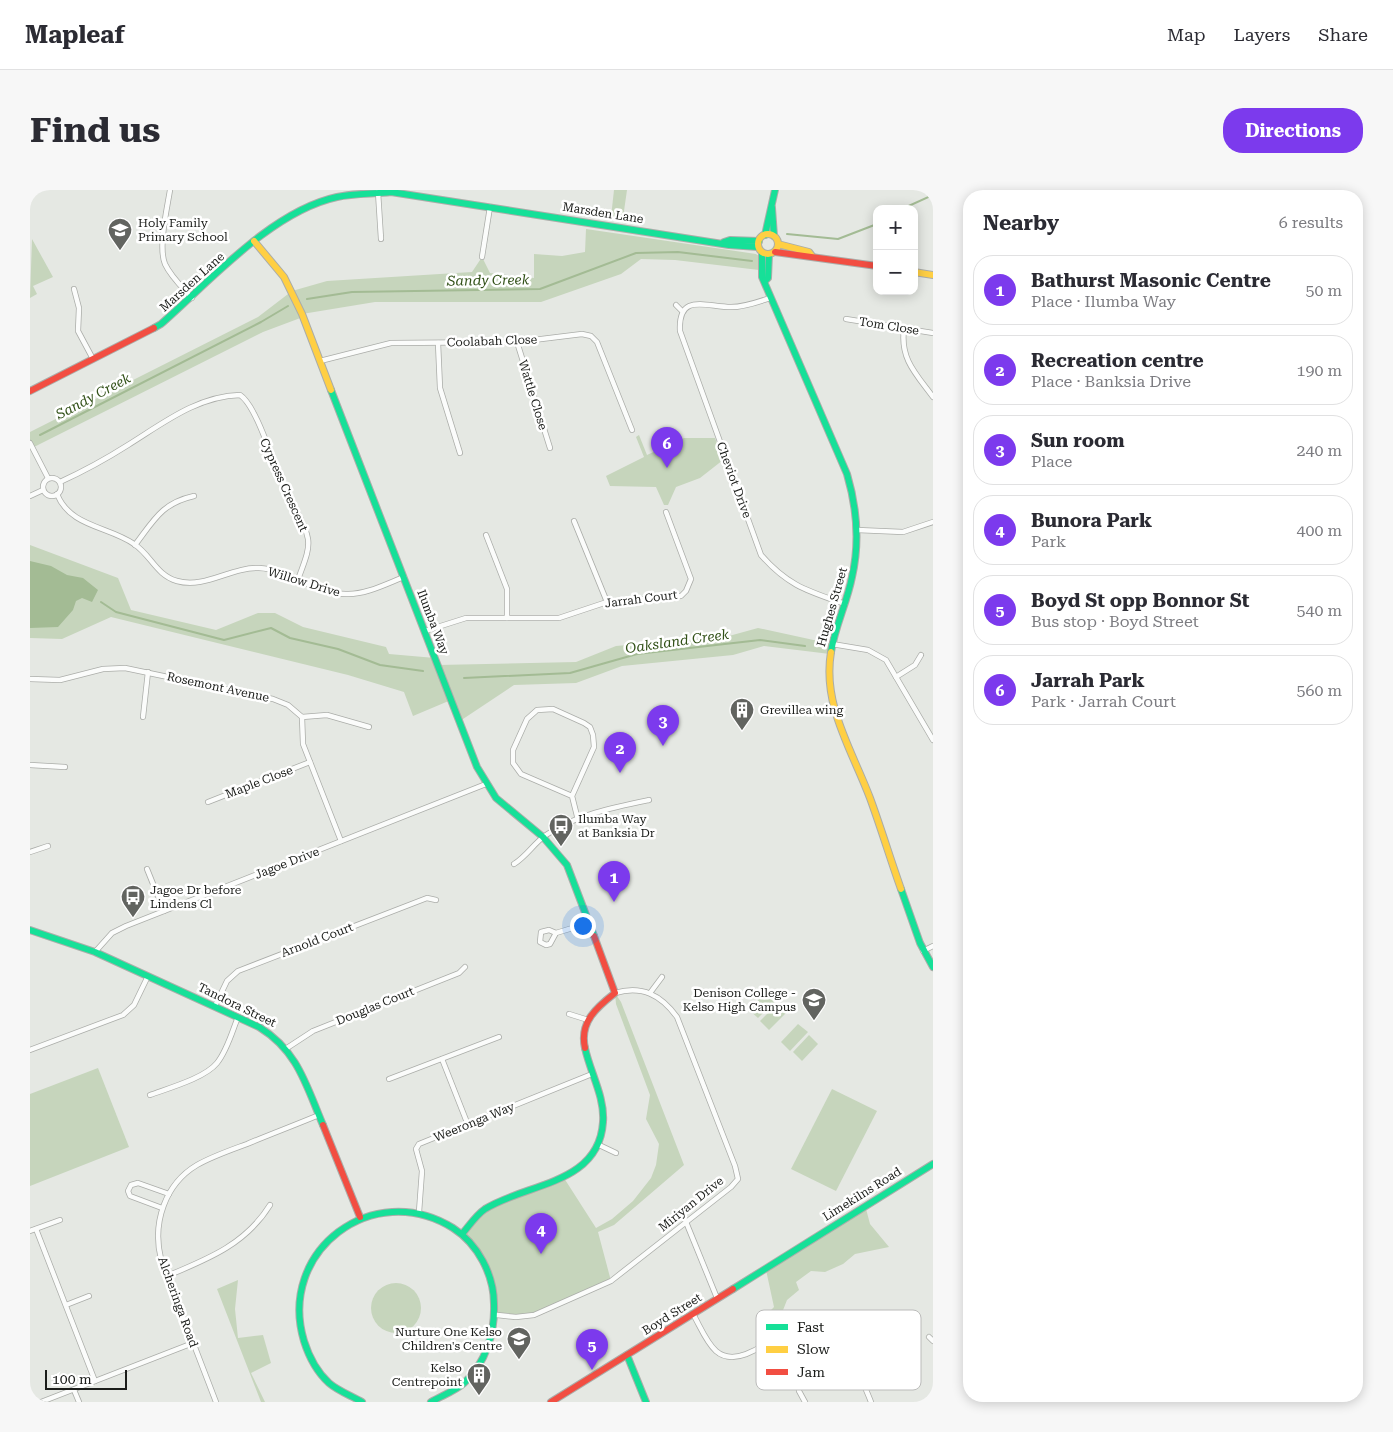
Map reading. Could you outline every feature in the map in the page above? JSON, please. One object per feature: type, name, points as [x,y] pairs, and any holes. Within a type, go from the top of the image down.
[{"type":"street","points":[[170,190],[162,252],[164,263],[170,273],[192,298]]},
{"type":"street","points":[[772,208],[774,212],[774,236],[778,244],[765,249],[764,235],[775,190]]},
{"type":"street","points":[[378,192],[381,239]]},
{"type":"street","name":"Marsden Lane","points":[[31,389],[150,331],[192,298],[254,241],[294,213],[337,198],[378,192],[490,207],[722,243],[730,240],[765,249],[873,265]]},
{"type":"street","points":[[482,257],[490,207]]},
{"type":"street","points":[[764,235],[774,236]]},
{"type":"street","name":"Ilumba Way","points":[[254,241],[272,259],[288,284],[486,784],[504,806],[543,837],[567,865],[615,993]]},
{"type":"street","name":"Marsden Lane","points":[[778,244],[809,252],[812,256]]},
{"type":"street","name":"Hughes Street","points":[[765,249],[762,277],[765,280],[770,298],[847,474],[854,498],[857,530],[856,562],[832,644],[829,681],[836,719],[862,778],[924,951],[933,967]]},
{"type":"street","points":[[918,273],[933,275]]},
{"type":"street","points":[[74,289],[78,308],[78,331],[92,359]]},
{"type":"street","points":[[676,305],[682,311],[698,304],[732,307],[770,298]]},
{"type":"street","name":"Cheviot Drive","points":[[682,311],[680,331],[761,555],[776,573],[797,587],[845,604]]},
{"type":"street","name":"Tom Close","points":[[846,319],[933,333]]},
{"type":"street","points":[[904,329],[902,345],[905,357],[933,397]]},
{"type":"street","name":"Coolabah Close","points":[[320,362],[391,343],[517,342],[582,334],[591,336],[598,342],[632,430]]},
{"type":"street","name":"Wattle Close","points":[[517,342],[550,448]]},
{"type":"street","points":[[438,343],[440,388],[460,453]]},
{"type":"street","points":[[60,482],[91,468],[148,431],[185,410],[216,398],[240,394],[243,388]]},
{"type":"street","name":"Cypress Crescent","points":[[240,394],[247,401],[283,486],[306,532],[308,552],[298,580]]},
{"type":"street","points":[[30,443],[48,478]]},
{"type":"street","points":[[48,478],[55,478],[60,482],[61,489],[57,494],[49,496],[44,490],[43,483],[48,478]]},
{"type":"street","points":[[30,496],[44,490]]},
{"type":"street","name":"Willow Drive","points":[[57,494],[64,509],[73,516],[135,545],[157,569],[177,581],[193,583],[260,568],[333,592],[358,594],[404,577]]},
{"type":"street","points":[[135,545],[161,511],[176,501],[194,496]]},
{"type":"street","name":"Jarrah Court","points":[[425,631],[466,618],[559,618],[607,602],[681,596],[686,591],[691,579],[666,512]]},
{"type":"street","points":[[574,521],[607,602]]},
{"type":"street","points":[[857,530],[903,532],[933,522]]},
{"type":"street","points":[[486,535],[508,589],[507,618]]},
{"type":"street","points":[[832,644],[872,651],[886,660],[933,740]]},
{"type":"street","points":[[896,676],[916,665],[921,655]]},
{"type":"street","name":"Rosemont Avenue","points":[[30,679],[67,679],[114,668],[148,672],[273,699],[288,705],[302,718]]},
{"type":"street","points":[[143,717],[148,672]]},
{"type":"street","points":[[572,796],[521,774],[514,763],[513,750],[527,719],[537,710],[553,709],[584,723],[590,728],[593,735],[594,747],[572,796],[578,820]]},
{"type":"street","points":[[341,841],[304,744],[302,718],[327,716],[369,727]]},
{"type":"street","name":"Maple Close","points":[[208,802],[310,762]]},
{"type":"street","points":[[30,765],[65,767]]},
{"type":"street","name":"Jagoe Drive","points":[[95,952],[112,932],[486,784]]},
{"type":"street","points":[[514,864],[524,858],[543,837],[564,823],[649,800]]},
{"type":"street","points":[[30,852],[48,846]]},
{"type":"street","points":[[147,869],[164,911]]},
{"type":"street","name":"Arnold Court","points":[[215,1006],[227,981],[238,971],[427,898],[436,900]]},
{"type":"street","points":[[556,933],[589,923]]},
{"type":"street","name":"Tandora Street","points":[[30,930],[95,952],[215,1006],[267,1031],[287,1048],[297,1062],[360,1217]]},
{"type":"street","points":[[924,951],[933,946]]},
{"type":"street","name":"Douglas Court","points":[[287,1048],[313,1031],[459,973],[465,967]]},
{"type":"street","points":[[30,1050],[123,1015],[137,1001],[148,976]]},
{"type":"street","points":[[462,1234],[488,1208],[572,1174],[588,1160],[598,1144],[604,1115],[600,1095],[583,1044],[585,1019],[601,1001],[615,993],[629,989],[650,993],[662,977]]},
{"type":"street","name":"Miriyan Drive","points":[[497,1315],[516,1317],[534,1315],[610,1281],[731,1187],[738,1177],[677,1017],[662,1000],[650,993]]},
{"type":"street","points":[[569,1014],[585,1019]]},
{"type":"street","points":[[150,1095],[204,1073],[213,1067],[220,1058],[238,1017]]},
{"type":"street","points":[[389,1080],[499,1037]]},
{"type":"street","points":[[442,1059],[468,1125]]},
{"type":"street","name":"Weeronga Way","points":[[419,1212],[422,1175],[417,1147],[422,1142],[592,1074]]},
{"type":"street","name":"Alcheringa Road","points":[[216,1402],[161,1259],[158,1242],[162,1208],[168,1194],[188,1171],[206,1160],[319,1115]]},
{"type":"street","points":[[598,1144],[616,1153]]},
{"type":"street","name":"Limekilns Road","points":[[804,1244],[933,1164]]},
{"type":"street","points":[[162,1208],[130,1196],[128,1191],[131,1185],[138,1183],[168,1194]]},
{"type":"street","points":[[168,1276],[221,1252],[250,1231],[270,1206]]},
{"type":"street","points":[[359,1402],[337,1388],[319,1371],[300,1332],[298,1308],[302,1280],[313,1255],[328,1237],[341,1227],[360,1217],[384,1211],[419,1212],[441,1220],[462,1234],[475,1247],[490,1272],[494,1285],[497,1315],[492,1341],[478,1366],[460,1386],[433,1402]]},
{"type":"street","points":[[30,1231],[60,1220]]},
{"type":"street","points":[[686,1222],[717,1298]]},
{"type":"street","points":[[36,1228],[95,1381]]},
{"type":"street","name":"Boyd Street","points":[[551,1402],[804,1244]]},
{"type":"street","points":[[66,1305],[89,1296]]},
{"type":"street","points":[[693,1314],[713,1347],[722,1355],[729,1357],[756,1348]]},
{"type":"street","points":[[41,1402],[194,1344]]},
{"type":"street","points":[[627,1355],[646,1402]]},
{"type":"street","points":[[74,1390],[79,1402]]},
{"type":"street","points":[[867,1390],[871,1402]]},
{"type":"street","points":[[797,1402],[804,1401],[799,1391]]},
{"type":"shaded area","points":[[614,190],[627,190],[623,218],[611,217]]},
{"type":"shaded area","points":[[586,229],[756,254],[759,256],[759,270],[675,260],[641,259],[621,274],[541,302],[375,302],[302,314],[303,317],[263,332],[32,448],[30,445],[30,432],[258,317],[292,291],[327,281],[472,272],[482,257],[490,273],[534,278],[534,254],[562,256],[585,252]]},
{"type":"shaded area","points":[[32,239],[53,277],[33,286],[37,294],[30,298]]},
{"type":"shaded area","points":[[639,435],[647,455],[684,438],[715,438],[723,460],[700,478],[676,487],[668,505],[664,505],[656,487],[610,486],[606,476],[644,457],[636,437]]},
{"type":"shaded area","points":[[30,545],[118,578],[131,610],[216,630],[258,613],[275,613],[303,627],[386,647],[389,654],[435,658],[438,665],[576,662],[616,646],[729,636],[758,628],[832,644],[830,654],[764,646],[733,655],[622,666],[576,683],[514,685],[460,721],[451,700],[413,716],[404,692],[348,675],[111,617],[62,639],[30,638]]},
{"type":"shaded area","points":[[30,561],[51,566],[67,575],[83,578],[98,590],[92,602],[82,598],[76,601],[73,610],[58,627],[30,628]]},
{"type":"shaded area","points":[[615,993],[621,1002],[684,1165],[614,1225],[598,1232],[611,1281],[529,1316],[497,1315],[489,1272],[462,1234],[483,1210],[564,1178],[596,1228],[612,1219],[633,1201],[651,1178],[656,1165],[659,1144],[646,1119],[650,1095],[616,1004]]},
{"type":"shaded area","points":[[765,993],[774,1002],[758,1018],[749,1010]]},
{"type":"shaded area","points":[[778,1003],[787,1012],[769,1030],[760,1021]]},
{"type":"shaded area","points":[[798,1024],[808,1032],[790,1051],[781,1042]]},
{"type":"shaded area","points":[[809,1035],[818,1044],[802,1061],[793,1052]]},
{"type":"shaded area","points":[[98,1068],[129,1147],[30,1186],[30,1094]]},
{"type":"shaded area","points":[[832,1089],[877,1111],[836,1191],[791,1169]]},
{"type":"shaded area","points":[[865,1205],[870,1224],[889,1247],[855,1254],[843,1264],[825,1272],[811,1271],[796,1282],[799,1290],[787,1300],[783,1310],[771,1310],[774,1307],[766,1270]]},
{"type":"shaded area","points":[[238,1280],[235,1309],[238,1338],[263,1335],[271,1363],[251,1373],[265,1402],[261,1402],[217,1289]]},
{"type":"shaded area","points":[[391,1283],[401,1283],[414,1290],[421,1303],[421,1313],[414,1326],[401,1333],[391,1333],[382,1329],[375,1322],[371,1313],[371,1303],[375,1294],[382,1287]]},
{"type":"waterway","name":"Sandy Creek","points":[[911,205],[933,195]]},
{"type":"waterway","name":"Sandy Creek","points":[[787,234],[838,239],[873,226]]},
{"type":"waterway","name":"Sandy Creek","points":[[307,299],[352,292],[540,289],[636,253],[678,252],[752,261]]},
{"type":"waterway","name":"Sandy Creek","points":[[40,435],[261,322],[288,306]]},
{"type":"waterway","name":"Oaksland Creek","points":[[101,602],[116,612],[224,640],[271,628],[290,638],[338,649],[380,665],[423,671]]},
{"type":"waterway","name":"Oaksland Creek","points":[[464,678],[570,673],[637,654],[760,640],[805,646]]},
{"type":"traffic: fast","points":[[765,235],[775,190]]},
{"type":"traffic: fast","points":[[154,328],[161,324],[221,269],[266,232],[289,217],[313,205],[350,195],[391,192],[729,245],[758,247]]},
{"type":"traffic: fast","points":[[772,208],[774,236]]},
{"type":"traffic: fast","points":[[724,242],[730,240],[759,241]]},
{"type":"traffic: fast","points":[[762,253],[762,277],[847,474],[853,500],[857,538],[856,551],[850,587],[831,652]]},
{"type":"traffic: fast","points":[[765,281],[768,278],[769,254]]},
{"type":"traffic: fast","points":[[331,390],[477,767],[496,798],[543,837],[567,865],[594,936]]},
{"type":"traffic: fast","points":[[901,889],[920,943],[933,967]]},
{"type":"traffic: fast","points":[[30,930],[95,952],[259,1027],[272,1036],[292,1058],[306,1083],[323,1125]]},
{"type":"traffic: fast","points":[[462,1234],[485,1209],[502,1200],[558,1179],[575,1170],[589,1159],[598,1143],[603,1113],[600,1094],[585,1048]]},
{"type":"traffic: fast","points":[[733,1289],[933,1164]]},
{"type":"traffic: fast","points":[[362,1402],[333,1386],[317,1369],[304,1341],[299,1308],[305,1278],[318,1253],[338,1232],[364,1218],[392,1212],[423,1215],[453,1228],[477,1251],[488,1271],[491,1282],[494,1315],[488,1347],[478,1366],[464,1383],[431,1402]]},
{"type":"traffic: fast","points":[[627,1355],[646,1402]]},
{"type":"traffic: slow","points":[[768,234],[775,237],[778,244],[775,251],[768,254],[761,251],[758,244],[761,237],[768,234]]},
{"type":"traffic: slow","points":[[254,241],[284,277],[302,314],[331,390]]},
{"type":"traffic: slow","points":[[778,244],[809,252],[812,256]]},
{"type":"traffic: slow","points":[[918,273],[933,275]]},
{"type":"traffic: slow","points":[[831,652],[829,672],[831,690],[840,727],[870,798],[901,889]]},
{"type":"traffic: jam","points":[[775,252],[873,265]]},
{"type":"traffic: jam","points":[[30,391],[154,328]]},
{"type":"traffic: jam","points":[[585,1048],[584,1039],[587,1023],[596,1010],[615,993],[594,936]]},
{"type":"traffic: jam","points":[[323,1125],[360,1217]]},
{"type":"traffic: jam","points":[[551,1402],[733,1289]]},
{"type":"place","name":"Holy Family Primary School","points":[[120,251]]},
{"type":"place","name":"Jarrah Park","points":[[667,468]]},
{"type":"place","name":"Grevillea wing","points":[[742,731]]},
{"type":"place","name":"Sun room","points":[[663,746]]},
{"type":"place","name":"Recreation centre","points":[[620,773]]},
{"type":"place","name":"Ilumba Way at Banksia Dr","points":[[561,847]]},
{"type":"place","name":"Bathurst Masonic Centre","points":[[614,902]]},
{"type":"place","name":"Jagoe Dr before Lindens Cl","points":[[133,918]]},
{"type":"place","name":"Denison College - Kelso High Campus","points":[[814,1021]]},
{"type":"place","name":"Bunora Park","points":[[541,1254]]},
{"type":"place","name":"Nurture One Kelso Children's Centre","points":[[519,1360]]},
{"type":"place","name":"Boyd St opp Bonnor St","points":[[592,1370]]},
{"type":"place","name":"Kelso Centrepoint","points":[[479,1396]]}]
